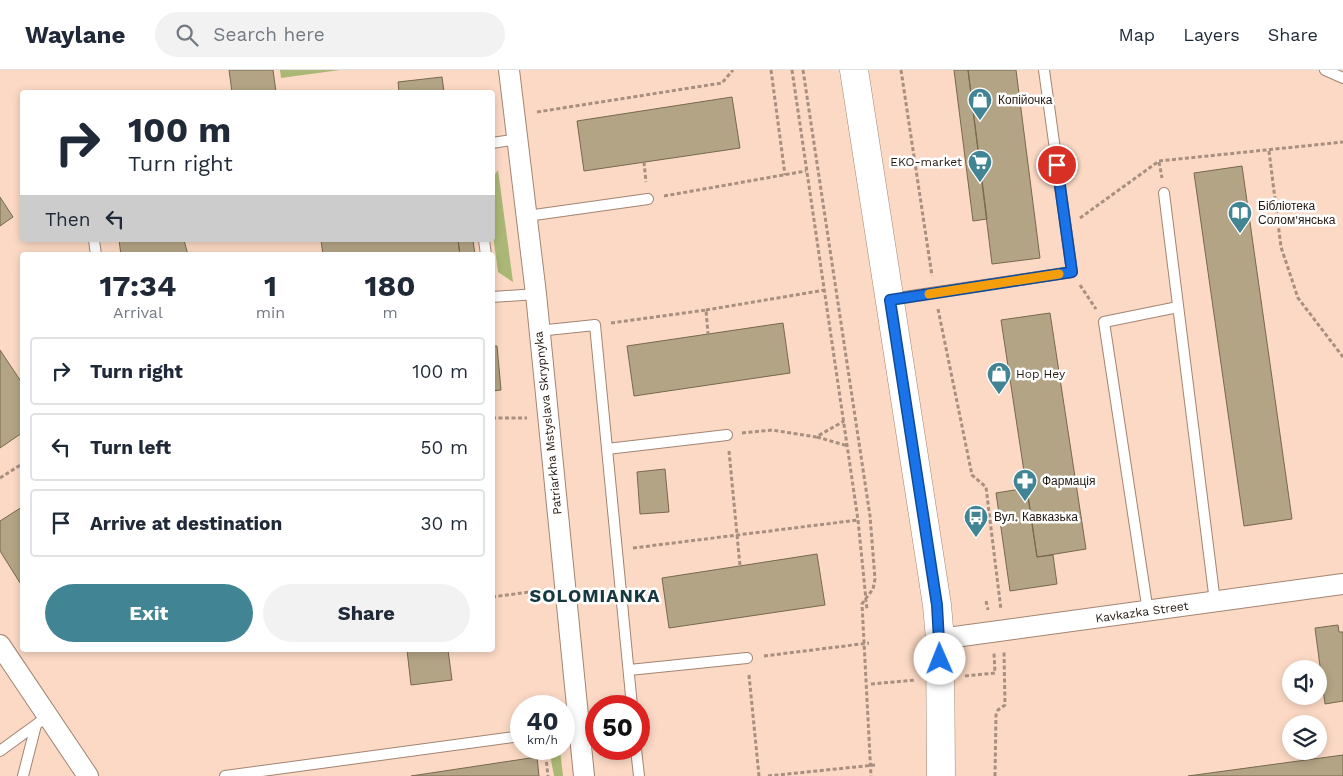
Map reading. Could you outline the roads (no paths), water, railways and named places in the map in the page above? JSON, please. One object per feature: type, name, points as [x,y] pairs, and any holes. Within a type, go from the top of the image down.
[{"type":"main road","points":[[854,70],[937,605],[940,639],[941,776]]},
{"type":"street","name":"Patriarkha Mstyslava Skrypnyka","points":[[509,70],[536,294],[538,331],[548,418],[564,587],[569,695]]},
{"type":"street","name":"Kavkazka Street","points":[[940,639],[1343,584]]},
{"type":"street","points":[[0,645],[42,721],[88,776]]},
{"type":"street","name":"Patriarkha Mstyslava Skrypnyka","points":[[575,744],[584,776]]},
{"type":"lane","points":[[890,300],[1072,272],[1044,70]]},
{"type":"lane","points":[[1325,70],[1343,78]]},
{"type":"lane","points":[[495,142],[518,140]]},
{"type":"lane","points":[[1164,193],[1215,602]]},
{"type":"lane","points":[[527,216],[648,199]]},
{"type":"lane","points":[[495,297],[536,294]]},
{"type":"lane","points":[[1148,612],[1104,322],[1178,307]]},
{"type":"lane","points":[[538,331],[595,326],[631,695]]},
{"type":"lane","points":[[607,450],[728,435]]},
{"type":"lane","points":[[629,670],[747,658]]},
{"type":"lane","points":[[0,751],[42,721]]},
{"type":"lane","points":[[23,776],[42,721]]},
{"type":"lane","points":[[224,776],[510,737]]},
{"type":"lane","points":[[637,760],[639,776]]},
{"type":"place","name":"Копійочка","points":[[980,121]]},
{"type":"place","name":"EKO-market","points":[[980,183]]},
{"type":"place","name":"Бібліотека Солом'янська","points":[[1240,234]]},
{"type":"place","name":"Hop Hey","points":[[999,395]]},
{"type":"place","name":"Фармація","points":[[1025,502]]},
{"type":"place","name":"Вул. Кавказька","points":[[976,538]]},
{"type":"district","name":"SOLOMIANKA","points":[[595,595]]}]
